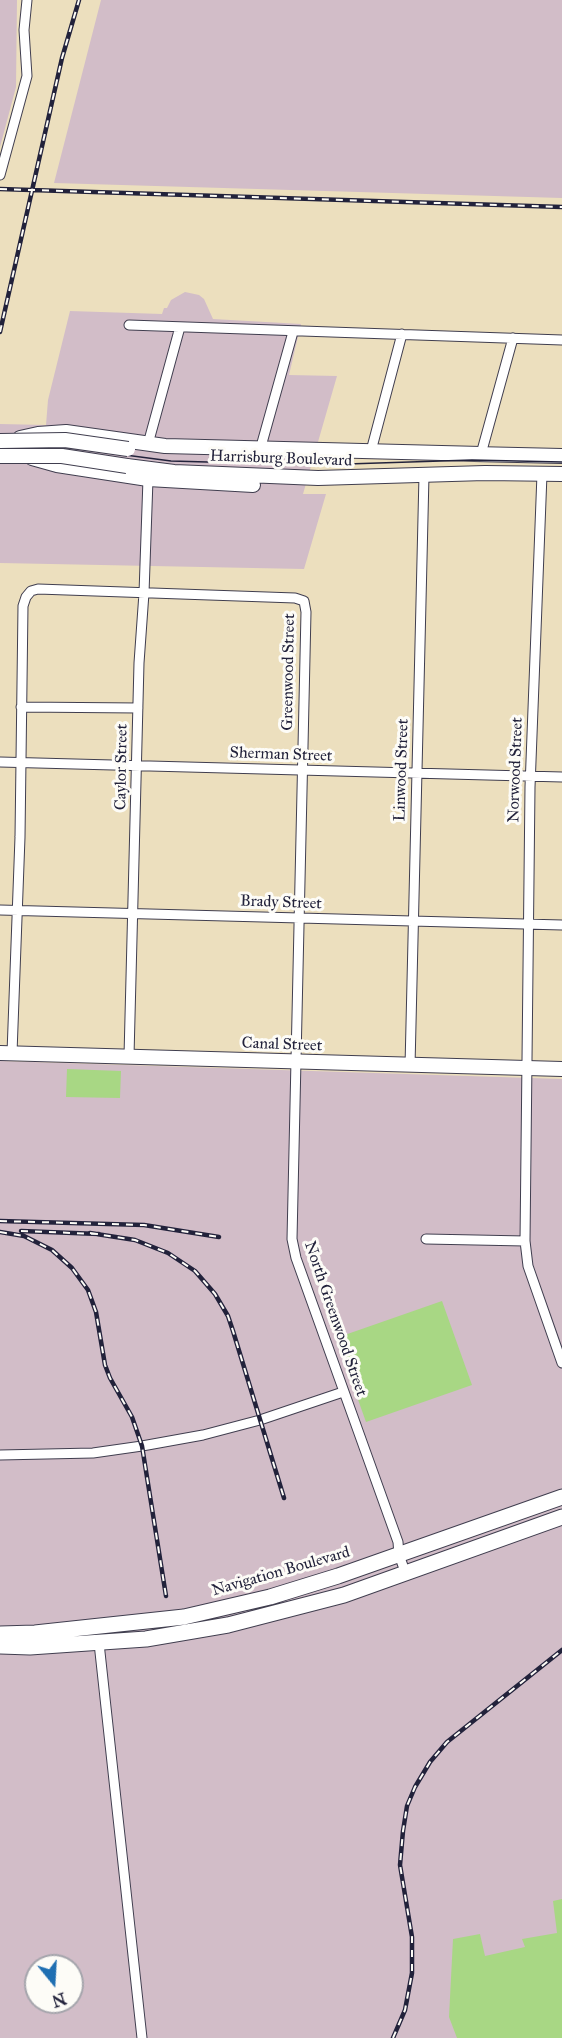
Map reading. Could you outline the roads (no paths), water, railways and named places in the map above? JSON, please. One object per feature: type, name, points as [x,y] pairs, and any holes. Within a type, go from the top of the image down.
[{"type":"main road","points":[[0,446],[38,434],[66,432],[148,444],[260,450],[482,454]]},
{"type":"main road","points":[[37,459],[38,434]]},
{"type":"main road","name":"Harrisburg Boulevard","points":[[0,441],[65,440],[171,454],[317,459],[482,454],[562,456]]},
{"type":"main road","points":[[0,456],[37,459],[57,465],[148,479],[186,482],[322,487],[363,484],[424,475]]},
{"type":"main road","name":"Harrisburg Boulevard","points":[[0,456],[62,456],[174,472],[318,478],[486,472],[562,474]]},
{"type":"main road","name":"Canal Street","points":[[6,1053],[562,1069]]},
{"type":"main road","name":"Navigation Boulevard","points":[[0,1646],[93,1628],[184,1617],[270,1597],[338,1576],[562,1497]]},
{"type":"main road","name":"Navigation Boulevard","points":[[0,1634],[29,1640],[99,1643],[146,1640],[201,1631],[274,1615],[344,1595],[562,1517]]},
{"type":"main road","points":[[338,1576],[344,1595]]},
{"type":"main road","points":[[0,1628],[29,1640]]},
{"type":"main road","points":[[93,1628],[99,1643]]},
{"type":"main road","points":[[0,1652],[29,1640]]},
{"type":"street","points":[[0,175],[27,76],[24,30],[27,0]]},
{"type":"street","points":[[129,325],[562,340]]},
{"type":"street","points":[[148,444],[180,327]]},
{"type":"street","points":[[260,450],[293,332]]},
{"type":"street","points":[[371,451],[402,334]]},
{"type":"street","points":[[482,454],[513,338]]},
{"type":"street","name":"Norwood Street","points":[[542,474],[530,777],[525,1241],[528,1266],[562,1363]]},
{"type":"street","name":"Linwood Street","points":[[410,1065],[424,475]]},
{"type":"street","name":"Caylor Street","points":[[129,1056],[138,708],[148,479]]},
{"type":"street","points":[[6,1053],[17,911],[21,707],[26,597],[30,591],[38,590],[144,593]]},
{"type":"street","name":"Greenwood Street","points":[[144,593],[295,598],[304,601],[296,1063]]},
{"type":"street","points":[[21,707],[138,708]]},
{"type":"street","name":"Sherman Street","points":[[0,762],[562,777]]},
{"type":"street","name":"Brady Street","points":[[0,910],[562,925]]},
{"type":"street","name":"North Greenwood Street","points":[[296,1063],[292,1239],[296,1258],[398,1542],[399,1555],[406,1574]]},
{"type":"street","points":[[426,1239],[525,1241]]},
{"type":"street","points":[[0,1455],[93,1454],[203,1435],[260,1420],[343,1392]]},
{"type":"street","points":[[99,1643],[142,2038]]},
{"type":"tram line","points":[[0,448],[64,447],[171,461],[316,465],[472,460],[562,462]]},
{"type":"railway","points":[[0,332],[62,58],[79,0]]},
{"type":"railway","points":[[0,189],[562,207]]},
{"type":"railway","points":[[0,1221],[144,1225],[219,1237]]},
{"type":"railway","points":[[21,1231],[99,1234]]},
{"type":"railway","points":[[0,1232],[24,1236],[52,1250],[72,1268],[88,1290],[96,1312],[105,1365],[132,1417],[142,1446],[166,1596]]},
{"type":"railway","points":[[90,1233],[135,1240],[168,1253],[195,1271],[215,1294],[228,1316],[284,1498]]},
{"type":"railway","points":[[393,2038],[405,2010],[412,1973],[412,1937],[400,1865],[407,1806],[415,1787],[430,1762],[447,1742],[562,1650]]}]
